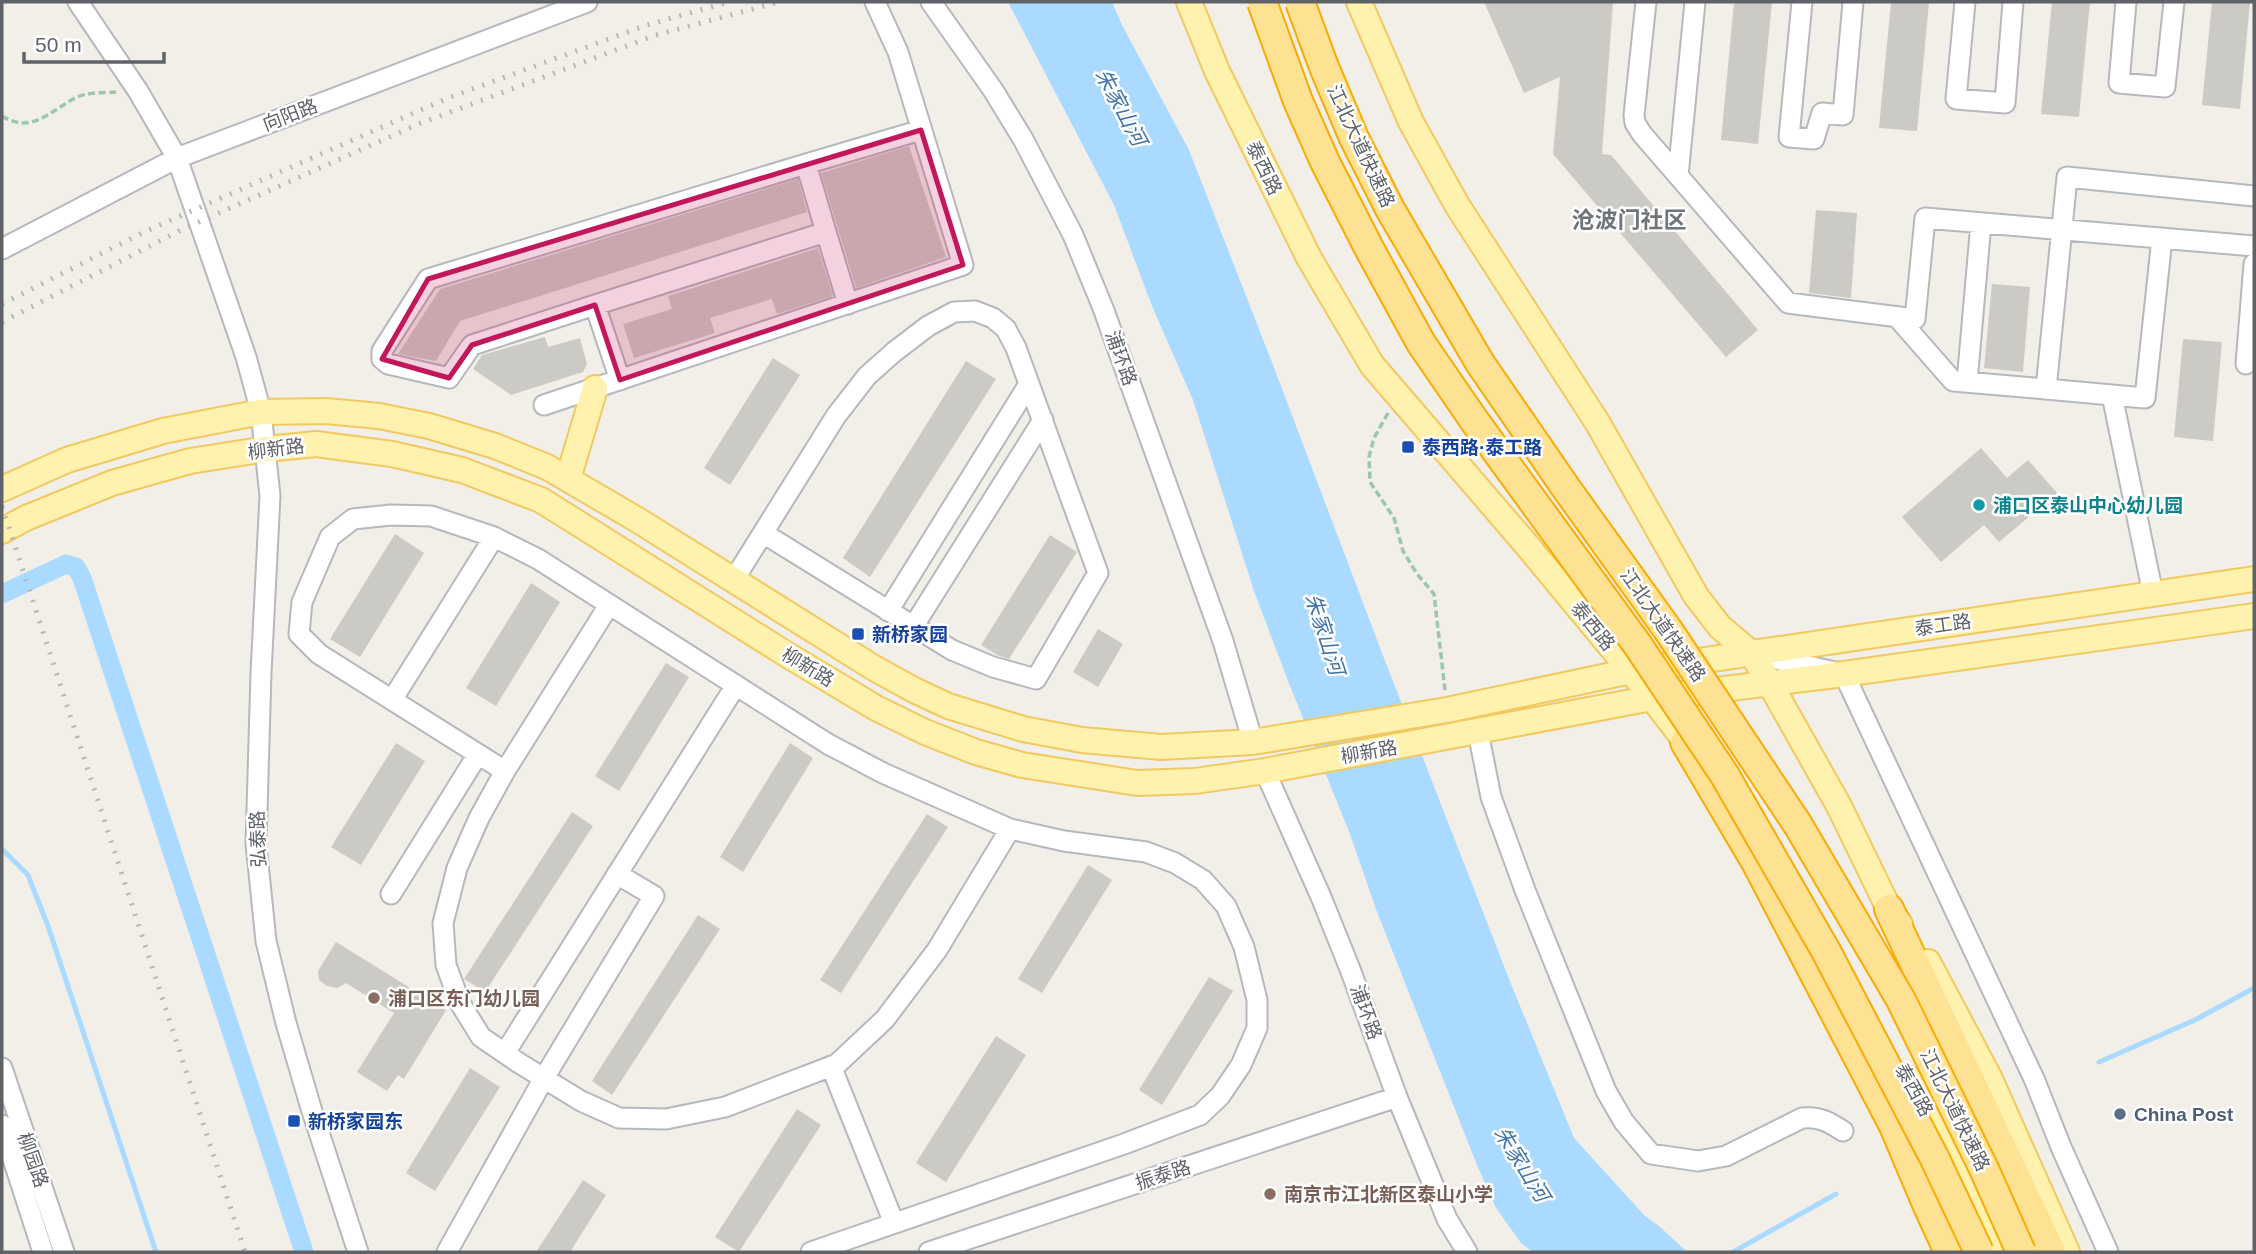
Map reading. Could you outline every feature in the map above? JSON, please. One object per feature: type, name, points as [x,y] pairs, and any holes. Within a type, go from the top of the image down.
[{"type":"highway","name":"江北大道快速路","points":[[1262,2],[1298,101],[1325,162],[1421,343],[1637,644],[1724,774],[1826,951],[1934,1157],[1979,1252]]},
{"type":"highway","name":"江北大道快速路","points":[[1300,2],[1354,138],[1390,209],[1480,363],[1668,630],[1798,825],[1901,1000],[1984,1169],[2021,1252]]},
{"type":"highway","points":[[1685,742],[1756,862],[1894,1126],[1949,1252]]},
{"type":"highway","points":[[1889,909],[2051,1252]]},
{"type":"main road","name":"泰西路","points":[[1189,2],[1217,71],[1309,258],[1372,365],[1525,543],[1631,671],[1685,742],[1740,803],[1813,904],[1973,1197],[1998,1252]]},
{"type":"main road","points":[[1359,2],[1411,122],[1457,205],[1597,422],[1696,596],[1720,627],[1752,654],[1839,806],[1889,909],[1922,950],[1989,1077],[2067,1252]]},
{"type":"main road","points":[[568,480],[595,388]]},
{"type":"main road","name":"柳新路","points":[[2,489],[67,460],[163,431],[261,412],[339,412],[379,416],[429,426],[495,446],[547,467],[914,691],[989,720],[1082,740],[1161,747],[1253,742],[1447,710],[1631,671]]},
{"type":"main road","name":"柳新路","points":[[2,531],[26,518],[112,483],[190,461],[316,444],[392,454],[462,470],[541,500],[786,654],[876,708],[925,732],[976,752],[1022,765],[1137,783],[1195,781],[1265,771],[1652,698]]},
{"type":"main road","name":"泰工路","points":[[1631,671],[2254,579]]},
{"type":"main road","name":"泰工路","points":[[1652,698],[1844,674],[2254,616]]},
{"type":"street","name":"弘泰路","points":[[78,2],[138,91],[177,158],[246,357],[261,412],[270,496],[256,844],[266,941],[310,1108],[358,1252]]},
{"type":"street","name":"向阳路","points":[[2,249],[177,158],[587,2]]},
{"type":"street","points":[[544,405],[963,265],[898,52],[875,2]]},
{"type":"street","name":"浦环路","points":[[931,2],[993,90],[1023,139],[1073,235],[1103,308],[1223,641],[1253,742]]},
{"type":"street","points":[[1646,2],[1635,123],[1788,303],[1914,319],[1926,218],[2254,246]]},
{"type":"street","points":[[1678,176],[1695,2]]},
{"type":"street","points":[[1802,2],[1789,137],[1814,139],[1822,113],[1843,115],[1853,2]]},
{"type":"street","points":[[1965,2],[1956,99],[2005,103],[2013,2]]},
{"type":"street","points":[[2126,2],[2119,83],[2165,87],[2174,2]]},
{"type":"street","points":[[825,232],[472,345],[449,378],[388,364],[382,359],[382,351],[428,279],[921,130]]},
{"type":"street","points":[[806,164],[848,304]]},
{"type":"street","points":[[2046,389],[2067,177],[2254,196]]},
{"type":"street","points":[[1966,382],[1981,223]]},
{"type":"street","points":[[1897,317],[1953,381],[2146,398],[2162,238]]},
{"type":"street","points":[[2246,364],[2254,264]]},
{"type":"street","points":[[595,306],[620,380]]},
{"type":"street","points":[[733,581],[836,416],[867,376],[928,326],[954,312],[975,311],[993,318],[1006,329],[1016,348],[1098,573],[1036,679],[993,667],[952,650],[763,533]]},
{"type":"street","points":[[888,611],[1030,384]]},
{"type":"street","points":[[2112,395],[2153,594]]},
{"type":"street","points":[[913,627],[1043,421]]},
{"type":"street","points":[[505,772],[319,654],[299,634],[302,602],[330,537],[353,519],[391,514],[431,516],[494,537],[538,559],[828,744],[883,773],[1010,829],[1063,841],[1146,852],[1175,863],[1203,880],[1226,906],[1244,947],[1257,1000],[1257,1028],[1241,1065],[1220,1096],[1200,1115],[1124,1144],[811,1252]]},
{"type":"street","points":[[392,700],[494,537]]},
{"type":"street","points":[[609,605],[479,818],[457,868],[443,923],[446,965],[460,1003],[481,1037],[581,1101],[619,1118],[666,1119],[725,1107],[837,1064],[885,1019],[929,960],[1010,829]]},
{"type":"street","points":[[1752,654],[1844,674],[2035,1081],[2108,1252]]},
{"type":"street","points":[[505,1054],[736,685]]},
{"type":"street","points":[[1478,732],[1495,807],[1525,890],[1606,1091],[1624,1122],[1651,1154],[1698,1161],[1726,1156],[1802,1118],[1824,1119],[1843,1131]]},
{"type":"street","points":[[391,894],[478,754]]},
{"type":"street","name":"浦环路","points":[[1265,771],[1331,921],[1397,1097],[1447,1219],[1467,1252]]},
{"type":"street","points":[[447,1252],[544,1078],[654,897],[617,874]]},
{"type":"street","points":[[831,1066],[894,1223]]},
{"type":"street","name":"柳园路","points":[[2,1068],[64,1252]]},
{"type":"street","name":"振泰路","points":[[929,1252],[1397,1097]]},
{"type":"street","name":"柳园路","points":[[2,1125],[43,1252]]},
{"type":"path","points":[[2,116],[12,123],[27,124],[48,116],[80,96],[138,91]]},
{"type":"path","points":[[1397,396],[1374,438],[1369,457],[1370,482],[1394,518],[1403,551],[1434,594],[1447,710]]},
{"type":"highlighted area","points":[[921,130],[963,265],[620,380],[595,305],[472,345],[449,378],[382,359],[428,279]]},
{"type":"water","name":"朱家山河","points":[[1008,2],[1112,2],[1189,150],[1382,653],[1574,1138],[1645,1216],[1687,1252],[1533,1252],[1521,1243],[1496,1208],[1377,912],[1350,834],[1254,591],[1193,400],[1152,306],[1114,205]]},
{"type":"building","points":[[1484,2],[1613,2],[1602,154],[1611,155],[1758,330],[1726,357],[1553,154],[1560,77],[1524,93]]},
{"type":"building","points":[[1734,2],[1772,2],[1758,144],[1721,140]]},
{"type":"building","points":[[1891,2],[1929,2],[1917,131],[1879,128]]},
{"type":"building","points":[[2052,2],[2090,2],[2079,117],[2041,114]]},
{"type":"building","points":[[2212,2],[2250,2],[2240,109],[2202,105]]},
{"type":"building","points":[[909,146],[946,257],[856,288],[821,173]]},
{"type":"building","points":[[798,179],[807,212],[460,321],[436,361],[398,354],[440,289]]},
{"type":"building","points":[[1816,210],[1857,213],[1851,298],[1809,293]]},
{"type":"building","points":[[818,248],[833,296],[777,314],[772,299],[710,318],[715,333],[634,358],[623,324],[672,309],[668,296]]},
{"type":"building","points":[[1992,284],[2030,287],[2023,372],[1984,368]]},
{"type":"building","points":[[545,337],[548,347],[580,338],[587,364],[583,372],[511,395],[473,369],[482,355]]},
{"type":"building","points":[[2183,339],[2222,342],[2213,441],[2174,437]]},
{"type":"building","points":[[773,358],[800,375],[730,485],[704,468]]},
{"type":"building","points":[[966,361],[996,379],[870,577],[843,558]]},
{"type":"building","name":"浦口区泰山中心幼儿园","points":[[1981,448],[2007,478],[2028,460],[2057,493],[1999,542],[1984,525],[1941,562],[1902,517]]},
{"type":"building","points":[[395,534],[424,553],[360,657],[330,639]]},
{"type":"building","points":[[1050,535],[1077,552],[1009,659],[997,655],[981,645]]},
{"type":"building","points":[[531,583],[560,602],[496,706],[466,688]]},
{"type":"building","points":[[1098,629],[1123,644],[1098,687],[1073,672]]},
{"type":"building","points":[[666,663],[689,677],[619,791],[595,776]]},
{"type":"building","points":[[396,743],[425,761],[361,865],[331,847]]},
{"type":"building","points":[[790,743],[813,758],[743,872],[720,857]]},
{"type":"building","points":[[572,812],[593,826],[485,992],[464,979]]},
{"type":"building","points":[[927,814],[948,827],[841,993],[820,980]]},
{"type":"building","points":[[1088,865],[1112,880],[1042,993],[1018,979]]},
{"type":"building","points":[[698,915],[720,929],[612,1095],[592,1081]]},
{"type":"building","points":[[336,942],[446,1010],[404,1079],[398,1075],[387,1091],[357,1072],[394,1013],[346,983],[337,988],[327,986],[319,980],[318,971]]},
{"type":"building","points":[[1209,977],[1233,991],[1162,1105],[1139,1090]]},
{"type":"building","points":[[996,1036],[1026,1055],[946,1182],[916,1163]]},
{"type":"building","points":[[470,1068],[500,1087],[435,1191],[406,1173]]},
{"type":"building","points":[[797,1109],[821,1125],[739,1252],[715,1237]]},
{"type":"building","points":[[583,1180],[606,1195],[570,1252],[536,1252]]},
{"type":"waterway","points":[[2,594],[66,564],[76,567],[82,578],[304,1252]]},
{"type":"waterway","points":[[2,849],[28,875],[48,926],[156,1252]]},
{"type":"waterway","points":[[2099,1062],[2195,1020],[2254,988]]},
{"type":"waterway","points":[[1733,1252],[1836,1194]]},
{"type":"railway","points":[[2,304],[144,232],[448,98],[647,25],[729,2]]},
{"type":"railway","points":[[2,322],[183,229],[421,123],[656,35],[779,2]]},
{"type":"railway","points":[[2,506],[245,1252]]},
{"type":"place","name":"泰西路·泰工路","points":[[1408,447]]},
{"type":"place","name":"浦口区泰山中心幼儿园","points":[[1979,505]]},
{"type":"place","name":"新桥家园","points":[[858,634]]},
{"type":"place","name":"浦口区东门幼儿园","points":[[374,998]]},
{"type":"place","name":"China Post","points":[[2120,1114]]},
{"type":"place","name":"新桥家园东","points":[[294,1121]]},
{"type":"place","name":"南京市江北新区泰山小学","points":[[1270,1194]]},
{"type":"district","name":"沧波门社区","points":[[1629,220]]}]
